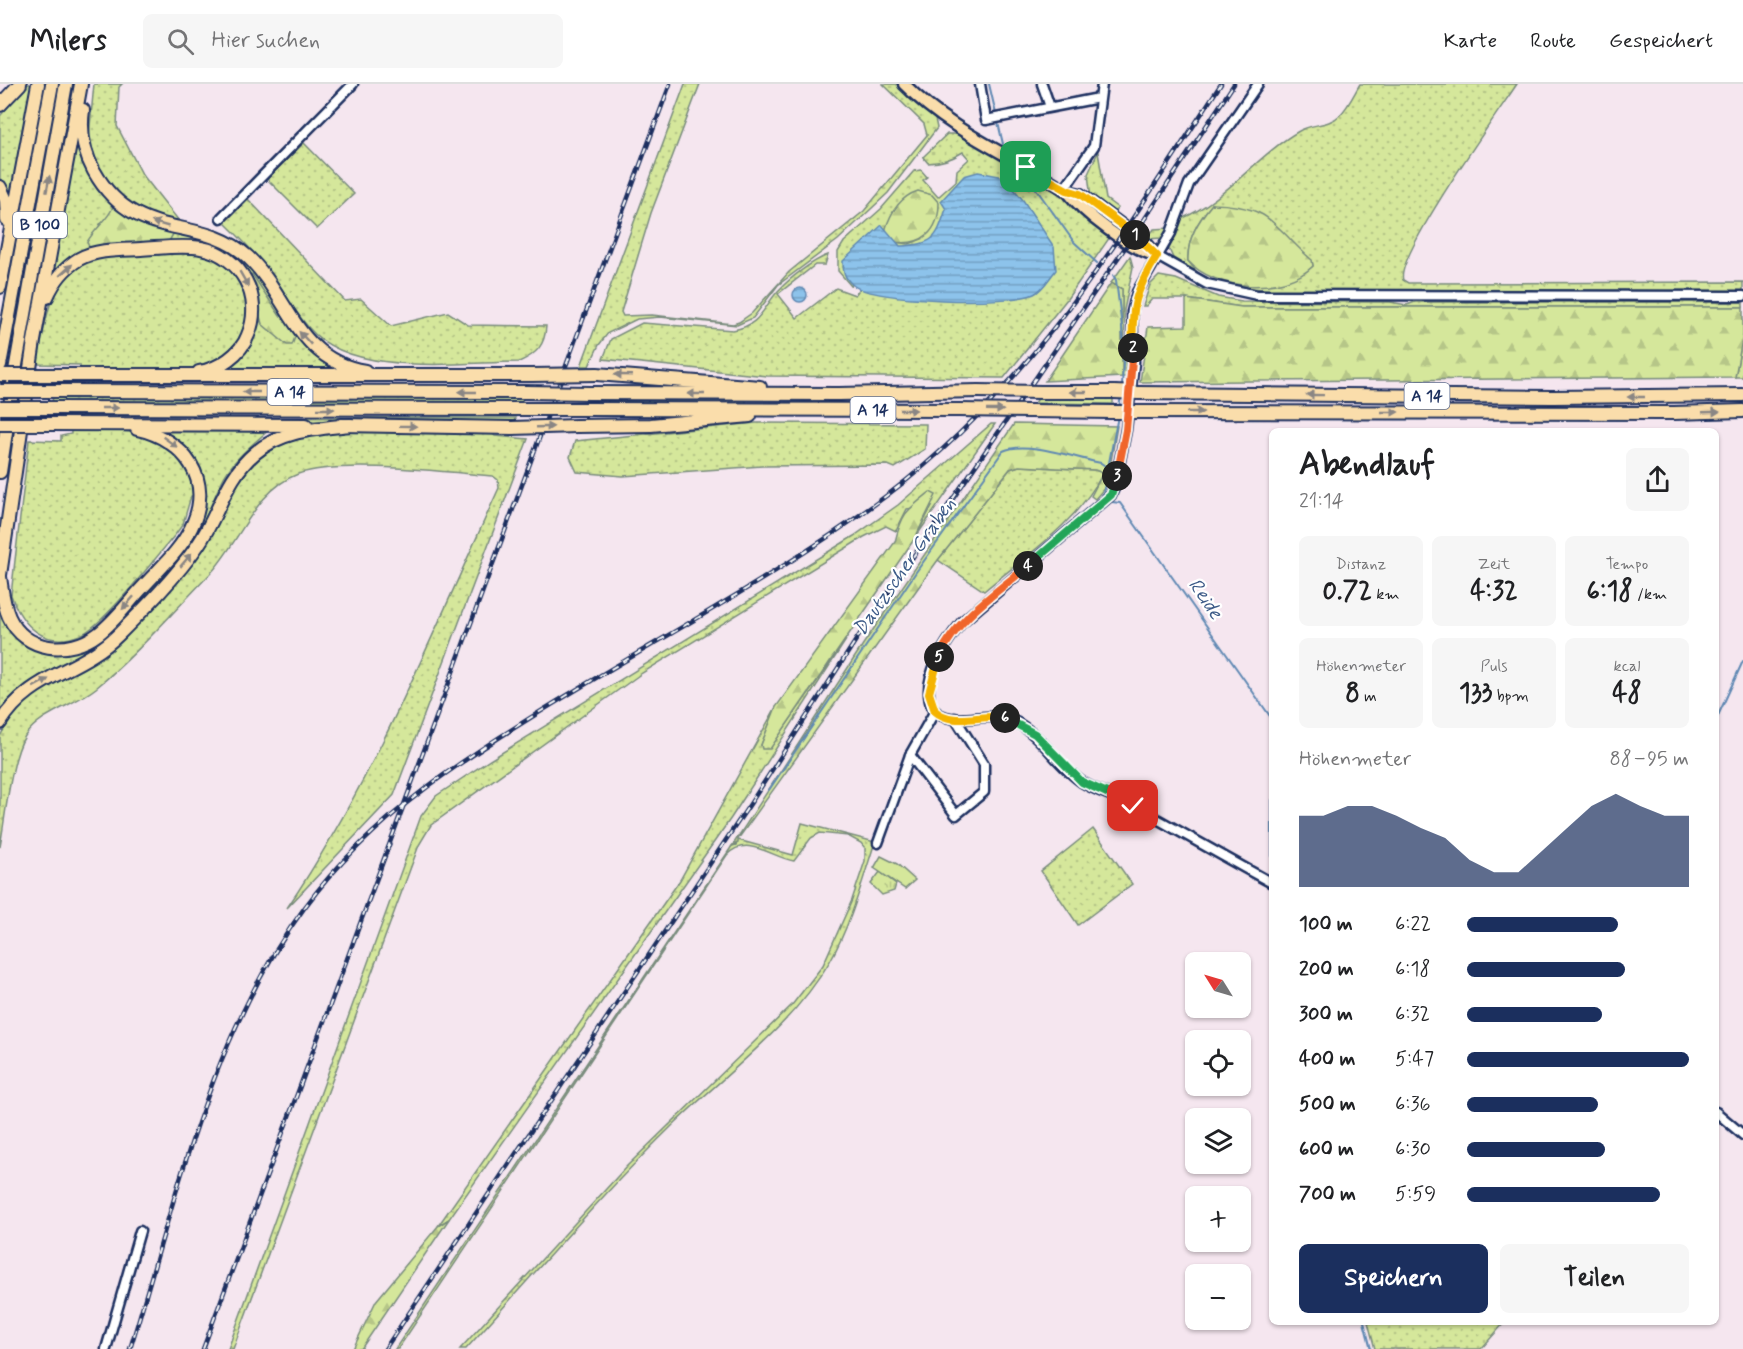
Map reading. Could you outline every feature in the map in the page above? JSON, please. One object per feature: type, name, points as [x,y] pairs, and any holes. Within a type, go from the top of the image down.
[{"type":"highway","points":[[0,105],[20,84]]},
{"type":"highway","points":[[0,286],[38,84]]},
{"type":"highway","name":"B 100","points":[[0,365],[52,84]]},
{"type":"highway","name":"B 100","points":[[0,472],[16,365],[66,84]]},
{"type":"highway","points":[[83,84],[34,341],[0,576],[8,616],[20,633],[42,646],[69,648],[99,634],[177,549],[191,528],[198,506],[198,484],[192,467],[182,452],[169,440],[154,433],[116,424]]},
{"type":"highway","points":[[83,84],[82,130],[87,156],[98,179],[118,202],[151,222],[217,239],[238,249],[265,277],[294,325],[310,344],[345,366],[395,376]]},
{"type":"highway","points":[[0,187],[8,211],[4,263]]},
{"type":"highway","points":[[34,341],[50,289],[63,271],[79,259],[112,250],[201,248],[218,254],[236,266],[251,293],[254,312],[248,338],[230,358],[209,370],[176,376]]},
{"type":"highway","points":[[0,375],[597,374],[839,394]]},
{"type":"highway","name":"A 14","points":[[0,391],[839,394],[978,391],[1553,397],[1743,395]]},
{"type":"highway","name":"A 14","points":[[0,408],[1674,413],[1743,411]]},
{"type":"highway","points":[[0,424],[512,428],[673,424],[786,410]]},
{"type":"highway","points":[[0,723],[27,691],[87,661],[135,617],[198,544],[227,488],[255,452],[287,434],[350,425]]},
{"type":"main road","points":[[904,84],[958,129],[1065,190],[1076,202],[1142,252],[1157,256]]},
{"type":"street","points":[[221,218],[353,84]]},
{"type":"street","points":[[980,84],[986,120],[1099,98]]},
{"type":"street","points":[[1042,84],[1050,107]]},
{"type":"street","points":[[1065,190],[1094,146],[1102,84]]},
{"type":"street","points":[[1258,84],[1189,184],[1174,226],[1140,285],[1134,302],[1133,373],[1126,430],[1115,486],[1111,495],[962,622],[946,642],[932,677],[930,703],[935,711],[955,718],[992,715],[1013,720],[1035,734],[1082,782],[1127,803],[1269,881]]},
{"type":"street","points":[[1157,256],[1207,284],[1257,295],[1743,296]]},
{"type":"street","points":[[878,843],[910,755],[935,711]]},
{"type":"street","points":[[910,755],[956,815],[984,792],[984,764],[955,718]]},
{"type":"street","points":[[1719,1115],[1743,1135]]},
{"type":"street","points":[[106,1349],[140,1231]]},
{"type":"green space","points":[[28,84],[32,84],[10,199],[0,178],[0,116]]},
{"type":"green space","points":[[94,84],[122,84],[119,87],[117,126],[142,174],[183,226],[130,206],[116,193],[97,166],[89,137]]},
{"type":"green space","points":[[685,84],[700,84],[651,213],[621,312],[623,316],[652,315],[733,324],[752,313],[789,272],[864,211],[927,135],[924,124],[883,84],[897,84],[935,119],[937,128],[888,193],[838,240],[778,285],[753,318],[737,325],[660,317],[637,319],[608,333],[599,345],[589,366],[581,366]]},
{"type":"green space","points":[[1360,84],[1517,84],[1430,215],[1414,244],[1405,266],[1403,280],[1408,283],[1743,282],[1743,291],[1270,290],[1234,286],[1265,284],[1296,277],[1313,266],[1312,261],[1295,247],[1212,204],[1198,224],[1189,245],[1188,261],[1198,273],[1173,258],[1169,249],[1181,219],[1213,201],[1269,152],[1299,131],[1335,119],[1346,108]]},
{"type":"green space","points":[[77,128],[118,206],[113,207],[108,220],[100,224],[90,249],[52,279],[72,161],[74,161]]},
{"type":"green space","points":[[947,134],[957,134],[1053,190],[1112,234],[1067,299],[1004,378],[767,376],[603,359],[611,339],[642,323],[733,330],[742,328],[760,315],[778,291],[789,281],[808,266],[828,255],[825,265],[815,265],[778,294],[797,318],[836,288],[855,295],[861,287],[1018,296],[945,218],[932,240],[918,249],[902,247],[894,242],[909,244],[922,239],[885,231],[851,286],[838,271],[838,252],[844,242],[881,209],[914,171],[921,170],[927,177],[923,180],[938,197],[956,181],[957,170],[969,159],[963,152],[951,159],[938,162],[928,163],[923,157]]},
{"type":"green space","points":[[304,143],[354,194],[317,229],[267,179]]},
{"type":"green space","points":[[1098,152],[1106,199],[1118,208],[1112,214],[1091,198],[1088,174]]},
{"type":"green space","points":[[918,191],[932,195],[939,203],[936,222],[927,235],[921,239],[904,243],[894,242],[885,231],[890,218],[896,207],[906,197]]},
{"type":"green space","points":[[247,198],[345,301],[361,299],[391,326],[448,312],[468,325],[546,326],[542,344],[531,356],[519,362],[408,364],[378,361],[351,354],[328,344],[309,328],[258,258],[223,221]]},
{"type":"green space","points":[[1212,204],[1238,206],[1263,215],[1312,260],[1313,266],[1285,282],[1250,286],[1215,279],[1200,271],[1188,261],[1189,245],[1198,224]]},
{"type":"green space","points":[[118,206],[174,232],[168,243],[90,249],[87,242],[90,237],[113,207]]},
{"type":"green space","points":[[1170,228],[1162,238],[1147,239],[1154,229]]},
{"type":"green space","points":[[174,232],[219,244],[249,263],[285,316],[280,316],[241,267],[168,243]]},
{"type":"green space","points":[[199,252],[212,255],[227,265],[238,277],[245,291],[248,307],[247,322],[242,337],[232,350],[218,361],[190,369],[80,368],[80,365],[37,364],[53,296],[62,280],[74,269],[89,261],[123,254]]},
{"type":"green space","points":[[1130,256],[1133,267],[1124,310],[1126,377],[1122,377],[1122,289],[1111,283]]},
{"type":"green space","points":[[252,274],[280,316],[285,316],[297,332],[292,345],[287,345],[262,324],[249,276]]},
{"type":"green space","points":[[1159,276],[1176,279],[1218,297],[1242,301],[1390,302],[1407,305],[1415,302],[1743,302],[1743,307],[1242,307],[1186,299],[1152,299],[1146,306],[1143,306],[1150,285]]},
{"type":"green space","points":[[1111,283],[1122,289],[1122,377],[1045,381]]},
{"type":"green space","points":[[1186,299],[1242,307],[1743,307],[1743,335],[1735,377],[1140,382],[1148,327],[1186,326]]},
{"type":"green space","points":[[257,313],[262,324],[297,332],[347,371],[224,371]]},
{"type":"green space","points":[[1743,335],[1743,377],[1735,377]]},
{"type":"green space","points":[[56,378],[531,378],[530,382],[55,381]]},
{"type":"green space","points":[[53,396],[524,397],[521,403],[52,403]]},
{"type":"green space","points":[[1039,397],[1113,398],[1113,404],[1035,403]]},
{"type":"green space","points":[[609,398],[746,398],[746,404],[607,404]]},
{"type":"green space","points":[[50,417],[516,418],[514,421],[50,421]]},
{"type":"green space","points":[[756,423],[926,424],[925,449],[895,468],[888,465],[762,466],[623,476],[577,472],[570,457],[575,441]]},
{"type":"green space","points":[[991,424],[995,424],[915,538],[932,506],[907,509],[896,531],[886,526],[864,537],[642,673],[431,825],[419,845],[233,1349],[228,1349],[421,816],[436,796],[490,760],[854,536],[898,505]]},
{"type":"green space","points":[[1014,424],[1117,426],[1107,485],[1095,499],[1091,496],[1103,473],[1095,470],[1019,466],[1010,469],[938,560],[738,839],[738,843],[732,846],[864,643]]},
{"type":"green space","points":[[270,429],[230,468],[200,531],[166,577],[140,605],[104,640],[78,659],[23,690],[0,713],[0,608],[25,642],[85,646],[174,556],[203,489],[162,430]]},
{"type":"green space","points":[[71,431],[136,433],[165,444],[178,454],[190,471],[195,495],[191,496],[183,524],[175,535],[102,619],[80,635],[67,639],[56,639],[36,632],[28,625],[11,595],[29,440],[61,441],[61,436],[71,434]]},
{"type":"green space","points":[[319,431],[489,431],[495,436],[528,439],[394,795],[287,908],[348,808],[402,702],[499,488],[498,480],[493,476],[394,468],[340,467],[298,474],[283,482],[259,505],[209,575],[140,647],[88,694],[49,715],[31,728],[20,746],[12,773],[0,847],[0,736],[12,716],[28,698],[99,657],[162,593],[234,483],[267,447]]},
{"type":"green space","points":[[1019,466],[1095,470],[1103,473],[1092,491],[1065,523],[984,591],[938,560],[1010,469]]},
{"type":"green space","points":[[930,492],[936,495],[915,538],[770,749],[762,749],[761,745],[776,707],[895,542],[906,513]]},
{"type":"green space","points":[[846,640],[731,818],[449,1219],[438,1226],[680,880],[776,707],[761,745],[770,748]]},
{"type":"green space","points":[[802,823],[875,842],[856,903],[844,932],[830,961],[798,1006],[759,1047],[676,1122],[569,1234],[466,1349],[460,1349],[627,1166],[792,1005],[823,965],[852,900],[865,861],[865,848],[848,836],[820,833],[811,838],[794,861],[751,847],[735,849],[727,855],[398,1349],[395,1349],[732,846],[736,845],[738,840],[793,855]]},
{"type":"green space","points":[[1093,829],[1132,884],[1078,925],[1041,871]]},
{"type":"green space","points":[[881,856],[897,864],[915,880],[905,889],[874,868]]},
{"type":"green space","points":[[880,872],[896,884],[894,891],[882,895],[871,884]]},
{"type":"green space","points":[[449,1219],[361,1349],[353,1349],[376,1301],[438,1226]]},
{"type":"green space","points":[[1369,1325],[1502,1325],[1481,1349],[1375,1349]]},
{"type":"water","points":[[978,172],[1004,177],[1023,200],[1054,247],[1056,270],[1040,290],[1034,294],[999,300],[942,300],[865,291],[848,280],[843,261],[882,225],[900,246],[921,244],[932,238],[940,227],[946,209],[941,201],[964,176]]},
{"type":"water","points":[[797,288],[803,288],[807,295],[803,302],[797,302],[793,298],[793,292]]},
{"type":"waterway","name":"Reide","points":[[989,84],[1003,144]]},
{"type":"waterway","name":"Reide","points":[[1034,186],[1074,242],[1097,263]]},
{"type":"waterway","name":"Reide","points":[[1113,275],[1116,280],[1124,343],[1122,387]]},
{"type":"waterway","name":"Reide","points":[[1119,408],[1121,396]]},
{"type":"waterway","name":"Reide","points":[[1103,494],[1118,416]]},
{"type":"waterway","name":"Dautzscher Graben","points":[[769,790],[916,572],[1003,451],[1013,448],[1051,451],[1101,463],[1108,468]]},
{"type":"waterway","name":"Reide","points":[[1112,502],[1120,503],[1269,715]]},
{"type":"waterway","points":[[1719,713],[1743,661]]},
{"type":"waterway","name":"Reide","points":[[1365,1325],[1371,1349]]},
{"type":"railway","points":[[203,1349],[670,84]]},
{"type":"railway","points":[[130,1349],[181,1177],[220,1064],[244,1009],[272,957],[305,907],[332,874],[392,815],[459,764],[494,740],[812,548],[890,493],[941,450],[988,404],[1032,355],[1073,303],[1111,250],[1221,84]]},
{"type":"railway","points":[[385,1349],[750,804],[858,637],[1142,223],[1234,84]]},
{"type":"route","points":[[1026,167],[1067,190],[1080,194],[1147,244],[1157,256],[1140,285],[1132,312],[1133,373],[1126,430],[1115,486],[1111,495],[962,622],[946,642],[938,660],[929,693],[930,703],[939,715],[950,718],[992,715],[1013,720],[1035,734],[1082,782],[1133,806]]}]
